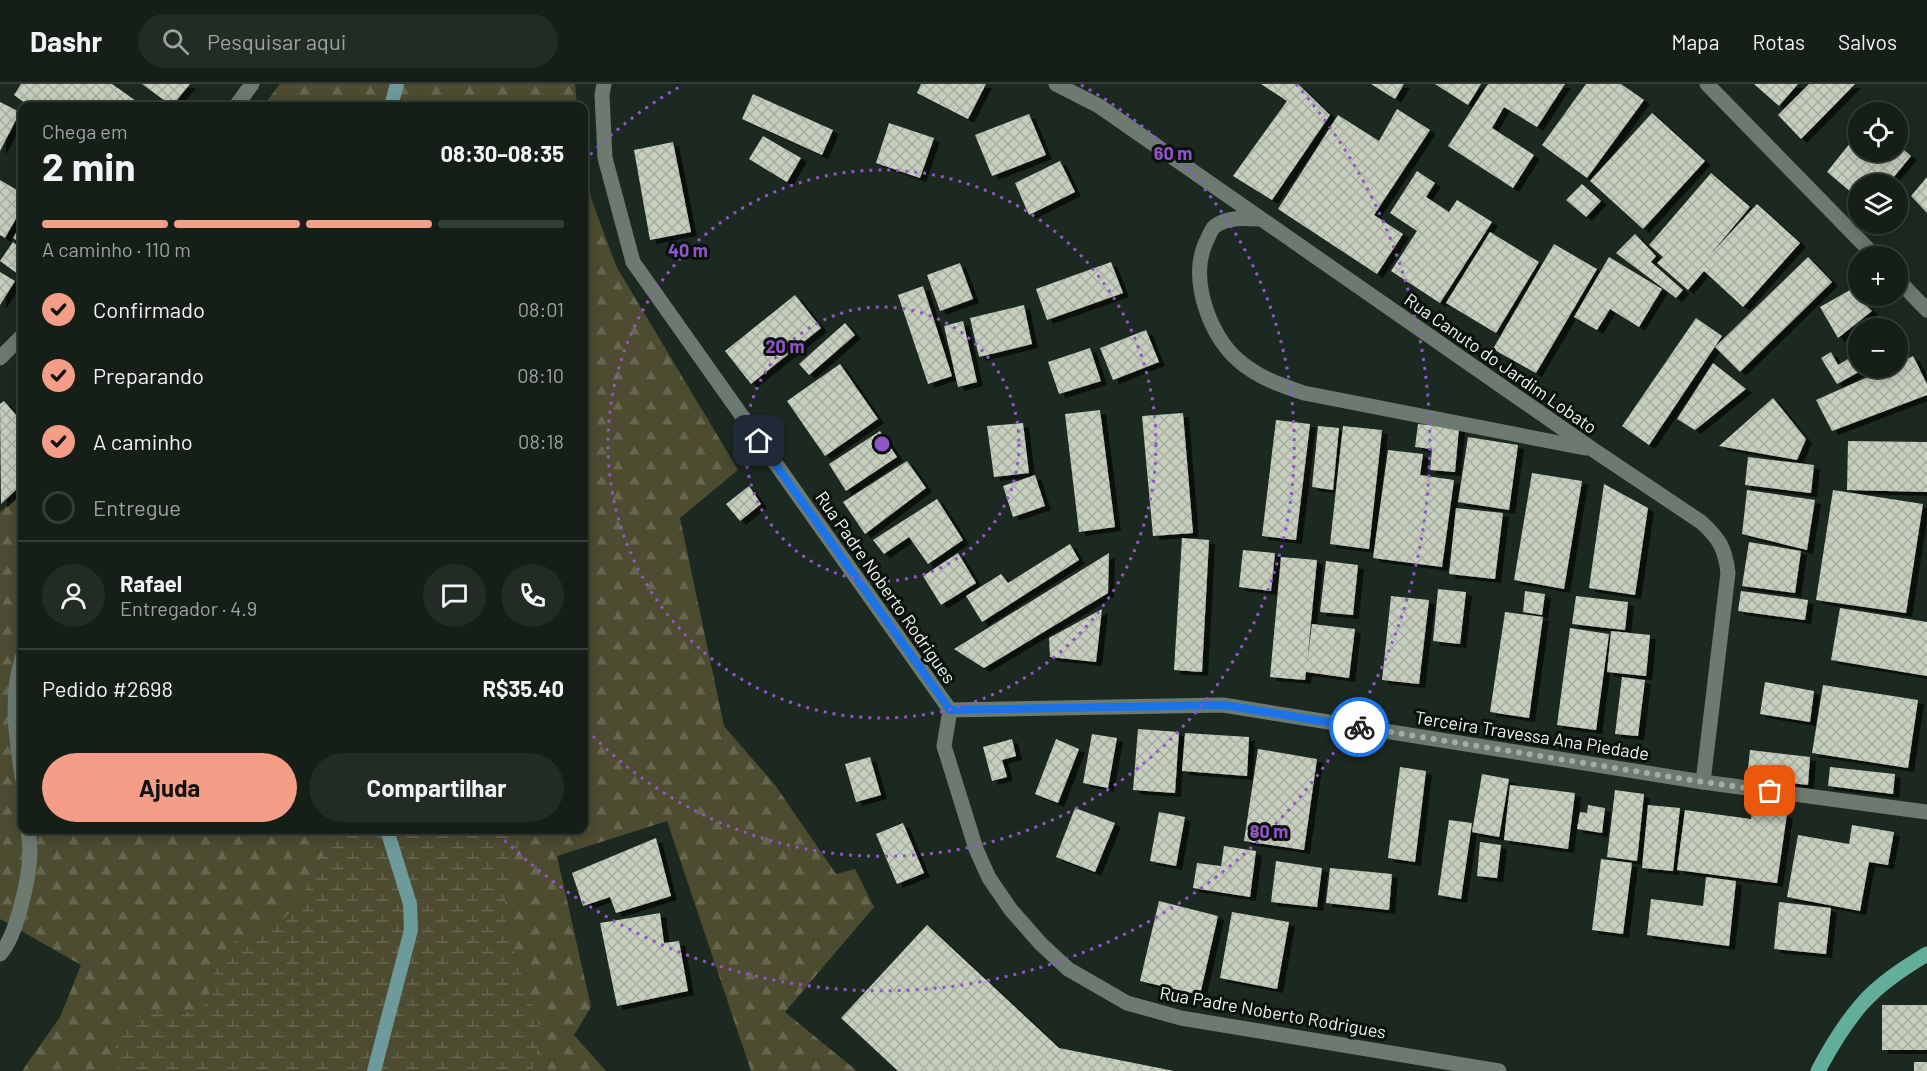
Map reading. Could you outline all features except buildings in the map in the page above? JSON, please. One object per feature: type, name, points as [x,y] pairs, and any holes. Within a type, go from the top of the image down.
[{"type":"main road","points":[[1818,1071],[1832,1044],[1862,1004],[1902,969],[1927,954]]},
{"type":"street","points":[[239,102],[252,84]]},
{"type":"street","name":"Rua Padre Noberto Rodrigues","points":[[604,84],[602,95],[605,158],[633,262],[950,710],[944,746],[976,849],[989,878],[1011,910],[1033,936],[1068,969],[1127,1003],[1181,1018],[1498,1071]]},
{"type":"street","name":"Rua Canuto do Jardim Lobato","points":[[1056,84],[1099,106],[1259,219],[1701,522],[1713,533],[1724,552],[1728,573],[1703,782]]},
{"type":"street","points":[[1707,84],[1865,246]]},
{"type":"street","points":[[1259,219],[1230,218],[1213,228],[1203,249],[1200,279],[1205,309],[1217,334],[1237,360],[1265,379],[1304,393],[1592,449]]},
{"type":"street","points":[[1908,290],[1927,310]]},
{"type":"street","points":[[0,358],[18,340]]},
{"type":"street","points":[[18,673],[15,723],[18,746]]},
{"type":"street","name":"Terceira Travessa Ana Piedade","points":[[950,710],[1223,705],[1703,782],[1927,812]]},
{"type":"street","points":[[0,954],[6,947],[22,902],[30,855],[28,834]]},
{"type":"green space","points":[[280,84],[575,84],[577,102],[266,102]]},
{"type":"green space","points":[[588,178],[591,198],[616,266],[738,470],[680,518],[724,726],[775,785],[836,874],[855,869],[874,907],[785,1012],[857,1071],[751,1071],[667,821],[557,856],[591,1007],[574,1035],[606,1071],[22,1071],[60,1017],[81,965],[0,919],[0,512],[18,496],[18,834],[588,834]]},
{"type":"green space","points":[[328,834],[522,834],[510,867],[505,903],[507,931],[539,1025],[537,1058],[532,1071],[117,1071],[115,1041],[126,1022],[157,1011],[194,1012],[207,1003],[215,967],[227,948],[246,934],[280,924],[301,898],[327,846]]},
{"type":"waterway","points":[[392,102],[397,84]]},
{"type":"waterway","points":[[374,1071],[411,930],[410,904],[388,834]]},
{"type":"way so far","points":[[1359,727],[1770,791]]},
{"type":"route","points":[[759,441],[950,710],[1223,705],[1359,727]]}]
